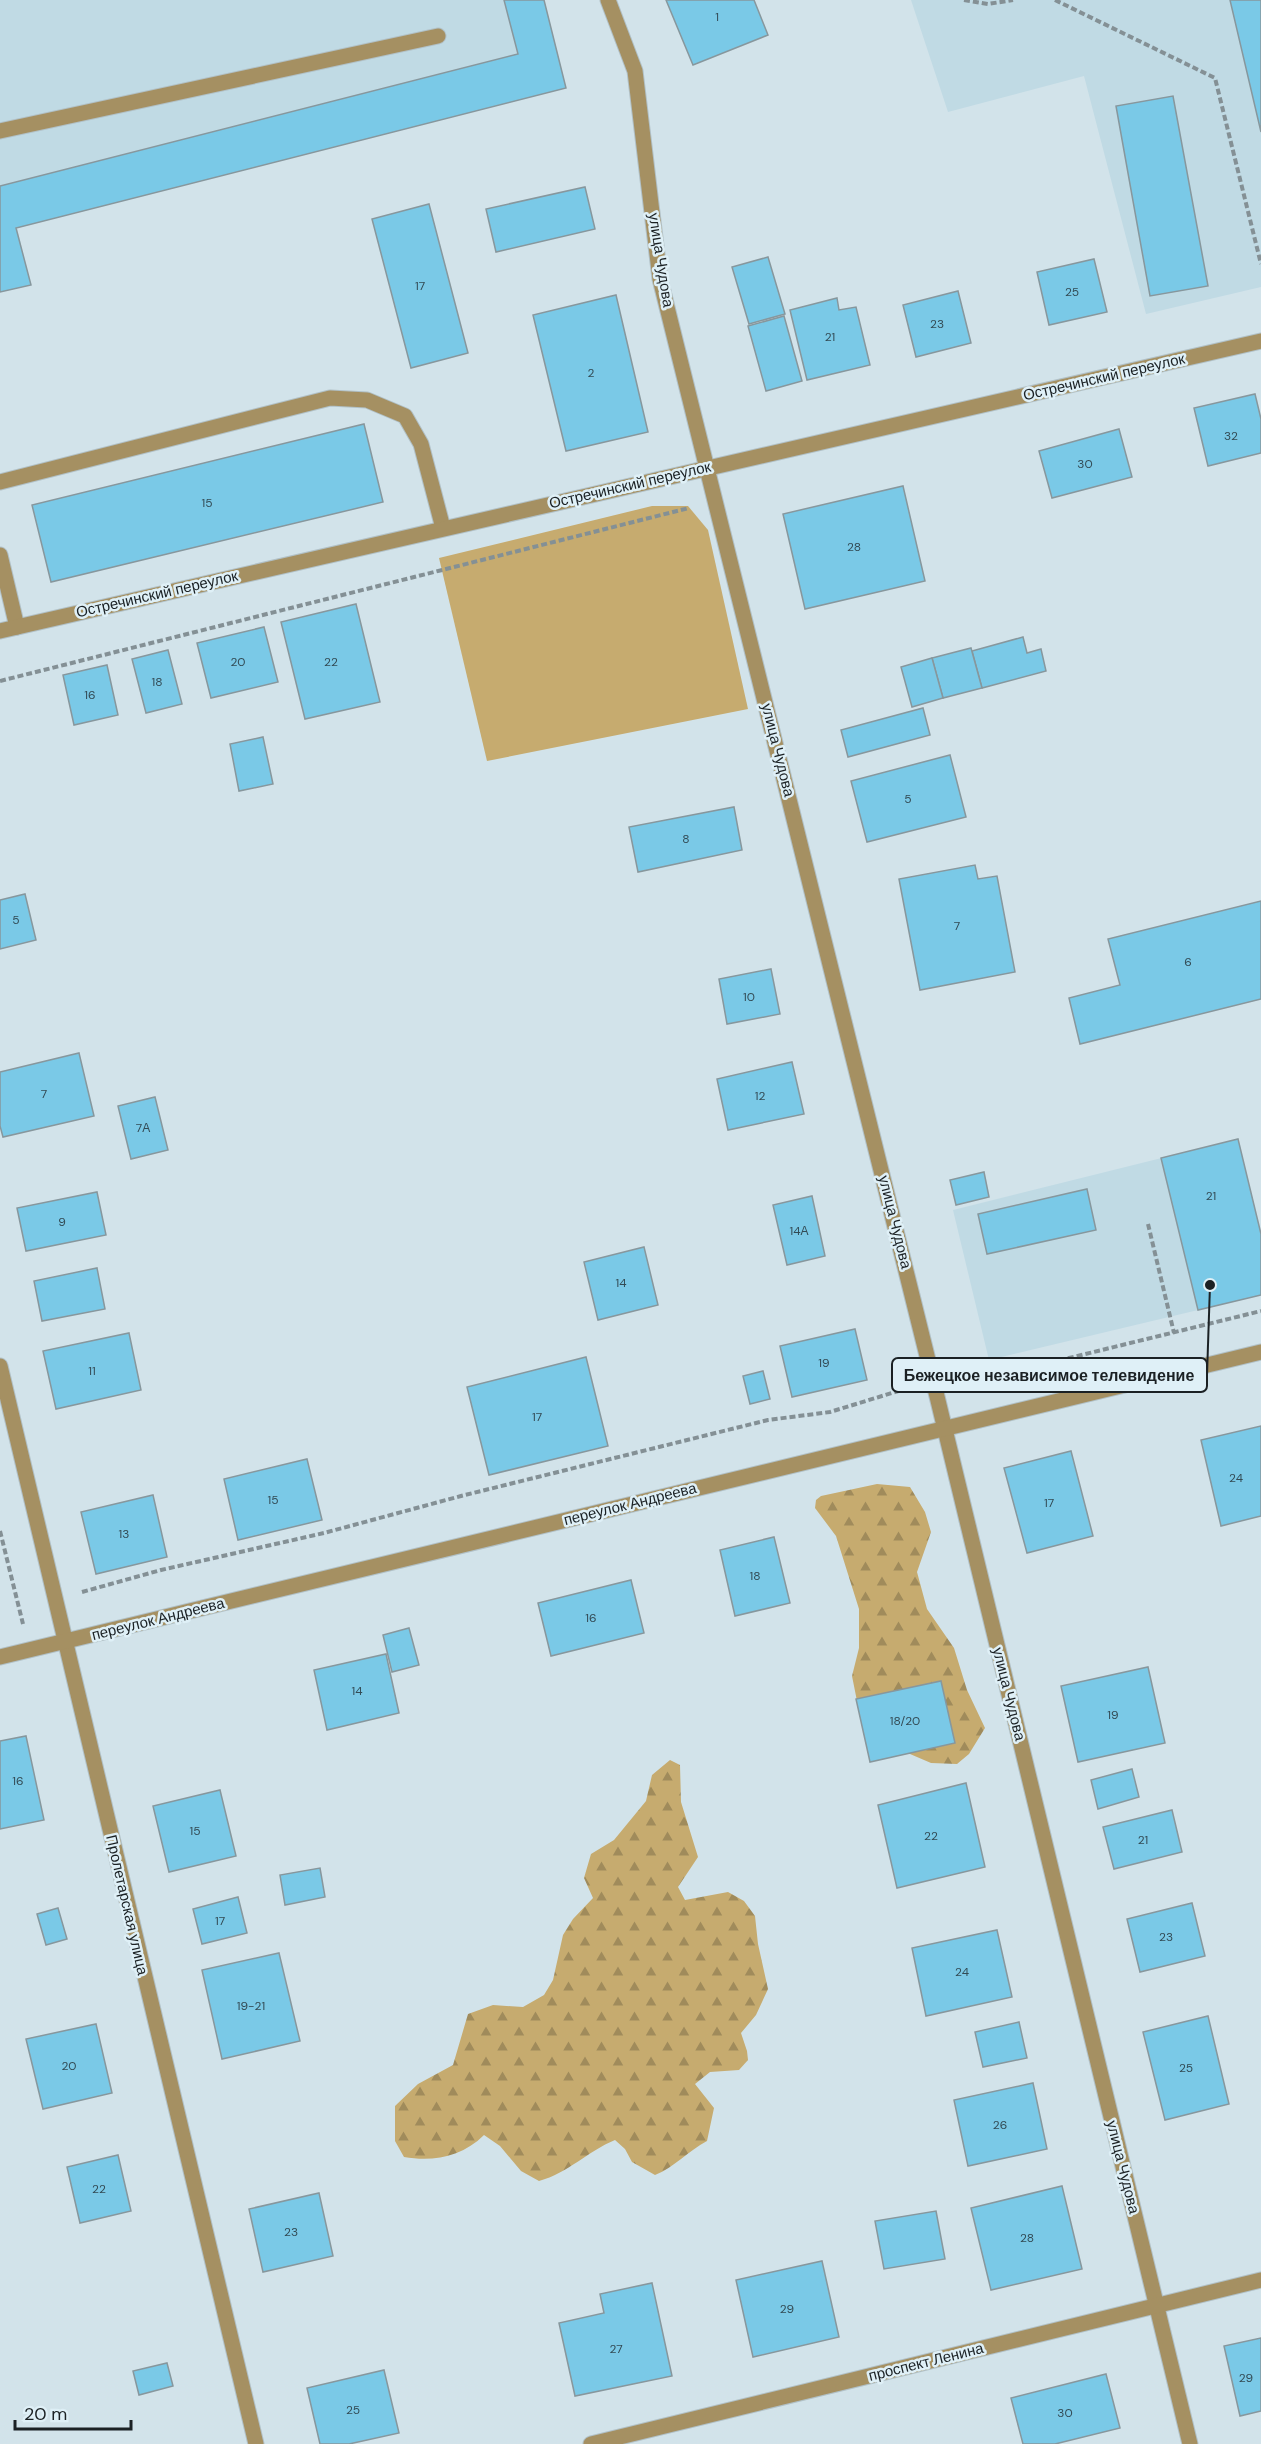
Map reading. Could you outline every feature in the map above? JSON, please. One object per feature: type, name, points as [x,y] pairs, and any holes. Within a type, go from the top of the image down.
[{"type":"street","name":"улица Чудова","points":[[608,0],[635,71],[660,279],[934,1384],[1190,2444]]},
{"type":"street","points":[[0,131],[438,36]]},
{"type":"street","name":"Остречинский переулок","points":[[0,631],[1261,341]]},
{"type":"street","points":[[0,482],[330,398],[367,400],[405,416],[421,444],[443,528]]},
{"type":"street","points":[[0,555],[17,627]]},
{"type":"street","name":"переулок Андреева","points":[[0,1657],[1261,1352]]},
{"type":"street","name":"Пролетарская улица","points":[[0,1366],[256,2444]]},
{"type":"street","name":"проспект Ленина","points":[[591,2444],[1261,2280]]},
{"type":"path","points":[[964,0],[988,4],[1013,0]]},
{"type":"path","points":[[1055,0],[1215,78],[1261,264]]},
{"type":"path","points":[[0,681],[422,577],[716,501]]},
{"type":"path","points":[[1148,1224],[1174,1333]]},
{"type":"path","points":[[56,1600],[161,1570],[324,1533],[461,1496],[768,1420],[830,1412],[908,1388],[934,1384],[972,1383],[1261,1311]]},
{"type":"path","points":[[0,1531],[29,1650]]},
{"type":"shaded area","points":[[0,0],[544,0],[566,88],[17,228],[31,285],[0,292]]},
{"type":"shaded area","points":[[911,0],[1261,0],[1261,287],[1146,314],[1084,76],[948,112]]},
{"type":"shaded area","points":[[1238,1139],[1261,1295],[989,1360],[953,1210]]},
{"type":"green space","points":[[652,506],[688,506],[708,530],[748,709],[487,761],[439,558]]},
{"type":"green space","points":[[877,1484],[910,1487],[925,1512],[931,1532],[917,1572],[927,1609],[954,1648],[967,1690],[985,1728],[969,1754],[957,1764],[931,1763],[889,1745],[858,1706],[852,1676],[859,1648],[859,1609],[836,1536],[815,1508],[816,1500],[821,1496]]},
{"type":"green space","points":[[670,1760],[680,1765],[681,1802],[698,1857],[678,1887],[685,1900],[728,1892],[744,1901],[755,1916],[758,1944],[768,1989],[756,2015],[741,2033],[748,2060],[739,2070],[710,2072],[695,2084],[714,2108],[707,2141],[669,2168],[655,2175],[632,2162],[625,2149],[615,2140],[559,2173],[539,2181],[521,2171],[500,2146],[484,2135],[466,2148],[447,2156],[426,2159],[404,2157],[395,2141],[395,2106],[418,2084],[453,2065],[468,2014],[493,2005],[523,2007],[544,1995],[553,1980],[563,1935],[573,1919],[593,1898],[584,1878],[591,1854],[614,1840],[646,1801],[652,1775]]},
{"type":"building","points":[[504,0],[544,0],[566,88],[16,228],[31,285],[0,292],[0,186],[518,54]]},
{"type":"building","points":[[666,0],[754,0],[768,35],[693,65]]},
{"type":"building","points":[[1230,0],[1261,0],[1261,132]]},
{"type":"building","points":[[1173,96],[1208,286],[1150,296],[1116,106]]},
{"type":"building","points":[[585,187],[595,229],[496,252],[486,209]]},
{"type":"building","points":[[429,204],[468,353],[411,368],[372,219]]},
{"type":"building","points":[[768,257],[785,314],[749,324],[732,267]]},
{"type":"building","points":[[1094,259],[1107,312],[1049,325],[1037,272]]},
{"type":"building","points":[[958,291],[971,343],[916,357],[903,305]]},
{"type":"building","points":[[616,295],[648,432],[566,451],[533,315]]},
{"type":"building","points":[[837,298],[839,310],[856,307],[870,365],[807,380],[790,310]]},
{"type":"building","points":[[784,316],[802,381],[766,391],[748,326]]},
{"type":"building","points":[[1255,394],[1261,419],[1261,453],[1208,466],[1194,408]]},
{"type":"building","points":[[364,424],[383,502],[51,582],[32,505]]},
{"type":"building","points":[[1119,429],[1132,477],[1052,498],[1039,451]]},
{"type":"building","points":[[903,486],[925,581],[805,609],[783,514]]},
{"type":"building","points":[[356,604],[380,702],[305,719],[281,622]]},
{"type":"building","points":[[264,627],[278,682],[211,698],[197,643]]},
{"type":"building","points":[[1023,637],[1027,653],[1041,649],[1046,671],[982,688],[972,651]]},
{"type":"building","points":[[971,648],[982,688],[943,698],[932,658]]},
{"type":"building","points":[[168,650],[182,704],[146,713],[132,659]]},
{"type":"building","points":[[932,658],[943,698],[912,707],[901,667]]},
{"type":"building","points":[[107,665],[118,715],[74,725],[63,675]]},
{"type":"building","points":[[923,708],[930,735],[848,757],[841,730]]},
{"type":"building","points":[[263,737],[273,784],[239,791],[230,744]]},
{"type":"building","points":[[950,755],[966,817],[867,842],[851,781]]},
{"type":"building","points":[[734,807],[742,850],[638,872],[629,827]]},
{"type":"building","points":[[975,865],[978,879],[997,876],[1015,972],[920,990],[899,879]]},
{"type":"building","points":[[25,894],[36,940],[0,949],[0,900]]},
{"type":"building","points":[[1261,901],[1261,999],[1080,1044],[1069,998],[1120,985],[1108,939]]},
{"type":"building","points":[[771,969],[780,1014],[727,1024],[719,979]]},
{"type":"building","points":[[79,1053],[94,1116],[3,1137],[0,1126],[0,1072]]},
{"type":"building","points":[[792,1062],[804,1114],[728,1130],[717,1079]]},
{"type":"building","points":[[155,1097],[168,1150],[131,1159],[118,1106]]},
{"type":"building","points":[[1238,1139],[1261,1234],[1261,1295],[1198,1310],[1161,1158]]},
{"type":"building","points":[[984,1172],[989,1197],[956,1205],[950,1180]]},
{"type":"building","points":[[1087,1189],[1096,1230],[987,1254],[978,1214]]},
{"type":"building","points":[[97,1192],[106,1235],[26,1251],[17,1208]]},
{"type":"building","points":[[812,1196],[825,1256],[787,1265],[773,1205]]},
{"type":"building","points":[[644,1247],[658,1305],[598,1320],[584,1262]]},
{"type":"building","points":[[97,1268],[105,1309],[42,1321],[34,1281]]},
{"type":"building","points":[[855,1329],[867,1380],[792,1397],[780,1346]]},
{"type":"building","points":[[129,1333],[141,1390],[56,1409],[43,1351]]},
{"type":"building","points":[[586,1357],[608,1446],[489,1475],[467,1387]]},
{"type":"building","points":[[763,1371],[770,1399],[750,1404],[743,1376]]},
{"type":"building","points":[[1261,1426],[1261,1516],[1221,1526],[1201,1440]]},
{"type":"building","points":[[1071,1451],[1093,1536],[1027,1553],[1004,1468]]},
{"type":"building","points":[[307,1459],[322,1520],[238,1540],[224,1479]]},
{"type":"building","points":[[153,1495],[167,1557],[96,1574],[81,1512]]},
{"type":"building","points":[[774,1537],[790,1603],[735,1616],[720,1550]]},
{"type":"building","points":[[631,1580],[644,1633],[551,1656],[538,1603]]},
{"type":"building","points":[[409,1628],[419,1665],[392,1672],[383,1635]]},
{"type":"building","points":[[386,1654],[399,1713],[327,1730],[314,1670]]},
{"type":"building","points":[[1148,1667],[1165,1743],[1078,1762],[1061,1686]]},
{"type":"building","points":[[941,1681],[955,1743],[870,1762],[856,1699]]},
{"type":"building","points":[[26,1736],[44,1820],[0,1829],[0,1741]]},
{"type":"building","points":[[1132,1769],[1139,1797],[1098,1809],[1091,1780]]},
{"type":"building","points":[[966,1783],[985,1867],[897,1888],[878,1805]]},
{"type":"building","points":[[220,1790],[236,1856],[169,1872],[153,1806]]},
{"type":"building","points":[[1172,1810],[1182,1852],[1114,1869],[1103,1827]]},
{"type":"building","points":[[320,1868],[325,1897],[285,1905],[280,1875]]},
{"type":"building","points":[[238,1897],[247,1933],[202,1944],[193,1909]]},
{"type":"building","points":[[1192,1903],[1205,1956],[1140,1972],[1127,1919]]},
{"type":"building","points":[[58,1908],[67,1939],[46,1945],[37,1914]]},
{"type":"building","points":[[997,1930],[1012,1997],[926,2016],[912,1948]]},
{"type":"building","points":[[279,1953],[300,2041],[222,2059],[202,1970]]},
{"type":"building","points":[[1208,2016],[1229,2104],[1165,2120],[1143,2032]]},
{"type":"building","points":[[1019,2022],[1027,2058],[983,2067],[975,2032]]},
{"type":"building","points":[[96,2024],[112,2093],[43,2109],[26,2039]]},
{"type":"building","points":[[1033,2083],[1047,2149],[968,2166],[954,2100]]},
{"type":"building","points":[[118,2155],[131,2211],[80,2223],[67,2167]]},
{"type":"building","points":[[1062,2186],[1082,2269],[991,2290],[971,2208]]},
{"type":"building","points":[[319,2193],[333,2256],[263,2272],[249,2209]]},
{"type":"building","points":[[936,2211],[945,2259],[884,2269],[875,2221]]},
{"type":"building","points":[[822,2261],[839,2337],[753,2357],[736,2280]]},
{"type":"building","points":[[652,2283],[672,2376],[575,2396],[559,2323],[604,2313],[600,2294]]},
{"type":"building","points":[[1261,2338],[1261,2411],[1240,2416],[1224,2346]]},
{"type":"building","points":[[167,2363],[173,2386],[139,2395],[133,2371]]},
{"type":"building","points":[[384,2370],[399,2433],[349,2444],[320,2444],[307,2388]]},
{"type":"building","points":[[1106,2374],[1120,2428],[1055,2444],[1023,2444],[1011,2398]]},
{"type":"place","name":"Бежецкое независимое телевидение","points":[[1210,1285]]}]
